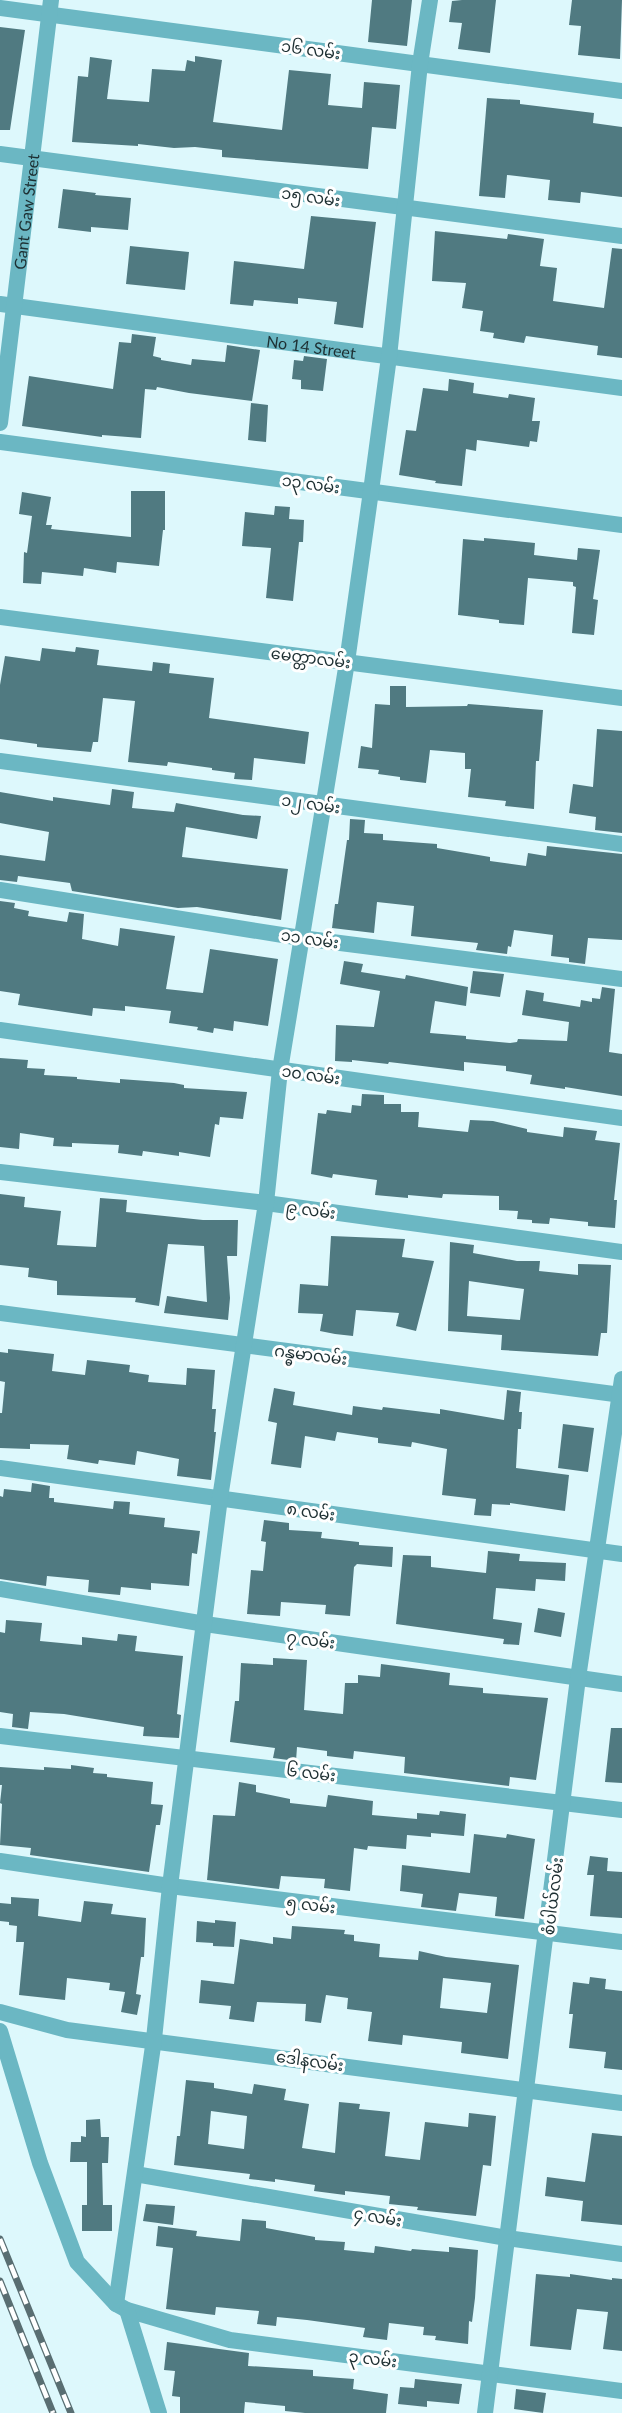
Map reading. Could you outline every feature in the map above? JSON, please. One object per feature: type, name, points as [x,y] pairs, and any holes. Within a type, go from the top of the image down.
[{"type":"street","points":[[159,2413],[122,2307],[135,2174],[154,2039],[170,1886],[220,1498],[266,1203],[280,1070],[347,662],[371,492],[389,357],[420,64],[430,0]]},
{"type":"street","name":"၁၆ လမ်း","points":[[0,8],[50,7],[420,64],[622,91]]},
{"type":"street","name":"Gant Gaw Street","points":[[0,423],[8,305],[33,159],[50,7]]},
{"type":"street","name":"၁၅ လမ်း","points":[[0,154],[622,236]]},
{"type":"street","name":"No 14 Street","points":[[8,305],[622,388]]},
{"type":"street","name":"၁၃ လမ်း","points":[[0,442],[622,525]]},
{"type":"street","name":"မေတ္တာလမ်း","points":[[0,617],[622,698]]},
{"type":"street","name":"၁၂ လမ်း","points":[[0,761],[622,844]]},
{"type":"street","name":"၁၁ လမ်း","points":[[0,890],[301,938],[622,980]]},
{"type":"street","name":"၁၀ လမ်း","points":[[0,1030],[622,1118]]},
{"type":"street","name":"၉ လမ်း","points":[[0,1172],[266,1203],[622,1252]]},
{"type":"street","name":"ဂန္ဓမာလမ်း","points":[[0,1313],[244,1346],[621,1389]]},
{"type":"street","name":"စံပါယ်လမ်း","points":[[485,2413],[528,2089],[578,1678],[621,1389]]},
{"type":"street","name":"၈ လမ်း","points":[[0,1468],[622,1554]]},
{"type":"street","name":"၇ လမ်း","points":[[0,1589],[205,1624],[622,1684]]},
{"type":"street","name":"၆ လမ်း","points":[[0,1736],[622,1810]]},
{"type":"street","name":"၅ လမ်း","points":[[0,1861],[170,1886],[622,1942]]},
{"type":"street","name":"ဒေါနလမ်း","points":[[0,2012],[67,2030],[154,2039],[622,2103]]},
{"type":"street","points":[[0,2031],[40,2163],[77,2262],[122,2307]]},
{"type":"street","name":"၄ လမ်း","points":[[135,2174],[507,2238],[622,2254]]},
{"type":"street","name":"၃ လမ်း","points":[[122,2307],[231,2340],[622,2391]]},
{"type":"building","points":[[372,0],[412,0],[407,46],[368,42]]},
{"type":"building","points":[[496,0],[490,53],[458,49],[462,23],[449,22],[452,1]]},
{"type":"building","points":[[572,0],[622,0],[620,59],[578,55],[581,26],[569,25]]},
{"type":"building","points":[[0,27],[25,30],[10,130],[0,130]]},
{"type":"building","points":[[195,56],[222,60],[213,122],[282,130],[289,70],[331,74],[328,105],[362,108],[364,82],[400,85],[396,129],[372,127],[368,169],[222,157],[222,150],[195,147],[174,148],[138,144],[138,146],[72,142],[78,76],[88,77],[90,57],[112,60],[107,99],[149,102],[152,69],[185,71],[187,60],[195,62]]},
{"type":"building","points":[[487,98],[520,100],[520,104],[594,113],[593,123],[622,127],[622,197],[581,192],[580,203],[548,200],[550,180],[507,175],[505,198],[479,196]]},
{"type":"building","points":[[63,189],[131,198],[128,230],[91,227],[91,232],[58,228]]},
{"type":"building","points":[[311,216],[376,222],[363,328],[334,324],[337,302],[298,298],[298,304],[254,300],[253,306],[230,304],[234,261],[304,269]]},
{"type":"building","points":[[435,231],[507,239],[508,234],[544,239],[540,266],[557,268],[553,301],[604,308],[612,248],[622,249],[622,358],[597,355],[598,346],[526,336],[524,343],[493,338],[494,333],[480,331],[483,311],[462,308],[466,283],[432,281]]},
{"type":"building","points":[[130,246],[189,252],[185,290],[126,284]]},
{"type":"building","points":[[132,334],[156,337],[153,356],[161,360],[191,365],[192,359],[225,362],[227,345],[260,350],[252,401],[157,387],[156,390],[145,389],[141,438],[102,435],[102,437],[22,426],[29,376],[113,389],[119,342],[131,343]]},
{"type":"building","points":[[304,356],[327,359],[323,391],[301,389],[301,380],[292,379],[294,360],[303,361]]},
{"type":"building","points":[[449,379],[474,383],[473,393],[508,398],[509,394],[535,398],[532,421],[540,421],[537,442],[530,441],[529,447],[477,440],[476,451],[466,449],[462,486],[399,475],[406,430],[416,431],[423,388],[448,391]]},
{"type":"building","points":[[251,403],[268,405],[266,442],[248,440]]},
{"type":"building","points":[[131,491],[165,491],[165,530],[163,530],[159,566],[117,562],[116,573],[84,568],[83,576],[42,572],[41,584],[23,583],[24,552],[27,553],[32,516],[19,514],[22,492],[51,497],[46,525],[52,525],[51,529],[131,537]]},
{"type":"building","points":[[275,506],[290,507],[289,519],[304,520],[303,542],[299,542],[293,601],[266,598],[271,548],[242,546],[245,512],[274,515]]},
{"type":"building","points":[[484,538],[535,543],[534,555],[577,560],[578,548],[600,550],[593,599],[598,600],[594,635],[572,633],[576,587],[573,586],[573,582],[528,578],[524,625],[458,615],[463,539],[484,541]]},
{"type":"building","points":[[76,647],[99,650],[97,665],[152,671],[153,662],[170,664],[169,673],[214,678],[209,718],[309,732],[305,764],[254,758],[252,780],[234,779],[235,773],[212,770],[212,768],[168,762],[167,766],[128,762],[135,701],[103,698],[98,742],[93,742],[91,752],[37,747],[37,744],[0,739],[0,685],[5,656],[40,661],[42,648],[75,652]]},
{"type":"building","points":[[390,686],[406,686],[406,707],[467,706],[468,704],[543,710],[539,761],[536,761],[534,809],[505,806],[506,801],[468,797],[471,769],[465,769],[465,753],[430,750],[426,783],[400,780],[400,777],[378,774],[379,770],[358,768],[361,746],[372,748],[375,704],[390,705]]},
{"type":"building","points":[[597,729],[622,731],[622,833],[595,830],[596,817],[569,813],[573,784],[593,787]]},
{"type":"building","points":[[112,789],[134,792],[132,808],[174,812],[176,803],[261,816],[257,839],[186,827],[182,857],[288,869],[281,920],[197,907],[178,908],[72,891],[70,883],[18,876],[17,882],[0,880],[0,855],[45,861],[49,832],[0,823],[0,792],[53,801],[53,797],[110,805]]},
{"type":"building","points":[[350,819],[365,820],[364,833],[383,834],[383,840],[437,844],[437,848],[490,857],[490,861],[526,866],[528,853],[546,856],[547,846],[622,854],[622,940],[588,938],[585,964],[569,962],[569,958],[551,956],[553,935],[514,930],[511,947],[508,946],[507,954],[476,950],[478,943],[411,936],[414,906],[377,902],[374,933],[332,928],[335,904],[338,904],[347,840],[349,840]]},
{"type":"building","points":[[0,901],[15,903],[14,908],[29,911],[28,916],[67,922],[69,912],[84,914],[82,939],[118,946],[120,928],[175,936],[166,989],[203,993],[210,949],[278,959],[268,1026],[234,1021],[233,1031],[214,1028],[213,1033],[197,1030],[198,1027],[169,1023],[171,1011],[125,1006],[125,1011],[93,1008],[92,1016],[18,1005],[20,994],[0,991]]},
{"type":"building","points":[[344,961],[363,964],[361,972],[405,979],[406,975],[468,987],[466,1006],[435,1001],[430,1033],[466,1036],[466,1039],[510,1043],[517,1042],[518,1039],[567,1041],[569,1022],[522,1015],[526,990],[544,993],[543,1001],[580,1007],[581,1000],[592,1002],[592,998],[600,999],[602,987],[615,989],[609,1052],[622,1054],[622,1096],[530,1084],[532,1075],[506,1071],[506,1066],[464,1062],[464,1071],[389,1062],[388,1064],[352,1060],[352,1062],[335,1061],[336,1025],[374,1027],[380,991],[340,984]]},
{"type":"building","points":[[473,971],[504,974],[500,997],[470,993]]},
{"type":"building","points":[[0,1058],[28,1060],[27,1068],[45,1069],[44,1075],[120,1083],[120,1079],[174,1083],[184,1085],[184,1088],[247,1092],[243,1119],[220,1117],[219,1125],[215,1124],[210,1157],[179,1152],[179,1156],[143,1151],[142,1156],[118,1153],[119,1145],[72,1143],[72,1147],[53,1146],[54,1138],[20,1133],[19,1149],[0,1147]]},
{"type":"building","points":[[362,1094],[384,1095],[384,1104],[401,1104],[401,1112],[419,1112],[418,1127],[468,1132],[470,1120],[493,1121],[527,1129],[527,1132],[563,1137],[564,1127],[597,1131],[595,1140],[620,1143],[614,1200],[617,1200],[615,1228],[588,1226],[588,1222],[550,1218],[549,1224],[517,1219],[518,1211],[499,1210],[499,1196],[443,1194],[442,1198],[408,1195],[408,1198],[375,1195],[377,1180],[333,1174],[332,1178],[311,1174],[318,1113],[326,1114],[327,1110],[351,1113],[352,1105],[361,1106]]},
{"type":"building","points":[[0,1194],[25,1197],[24,1207],[61,1211],[57,1245],[96,1247],[100,1198],[127,1200],[126,1212],[203,1220],[238,1220],[237,1256],[227,1256],[230,1298],[228,1320],[164,1313],[167,1296],[207,1302],[204,1246],[168,1244],[159,1306],[135,1302],[136,1298],[57,1295],[57,1281],[28,1277],[29,1268],[0,1265]]},
{"type":"building","points":[[331,1236],[405,1239],[402,1257],[434,1261],[416,1331],[396,1326],[399,1313],[356,1310],[353,1336],[320,1331],[323,1314],[298,1313],[300,1284],[328,1286]]},
{"type":"building","points":[[450,1242],[474,1245],[473,1253],[517,1261],[540,1261],[539,1271],[578,1275],[578,1264],[611,1265],[607,1333],[601,1333],[598,1356],[501,1350],[502,1335],[448,1331]],"holes":[[[469,1281],[524,1289],[520,1320],[467,1316]]]},
{"type":"building","points":[[8,1349],[54,1354],[52,1371],[85,1375],[87,1360],[130,1365],[129,1372],[149,1375],[148,1382],[186,1385],[187,1368],[215,1370],[212,1409],[216,1409],[214,1432],[216,1432],[211,1480],[177,1476],[179,1459],[137,1451],[135,1465],[99,1460],[98,1464],[67,1459],[69,1445],[30,1444],[30,1449],[0,1448],[0,1413],[2,1413],[5,1382],[0,1381],[0,1352],[8,1353]]},
{"type":"building","points":[[274,1388],[295,1392],[293,1405],[352,1415],[353,1406],[440,1414],[440,1409],[504,1420],[507,1390],[521,1392],[519,1412],[522,1412],[521,1429],[518,1429],[516,1468],[569,1475],[565,1511],[510,1503],[510,1505],[492,1504],[491,1516],[474,1515],[476,1499],[442,1495],[447,1449],[412,1442],[411,1447],[378,1443],[378,1438],[337,1432],[335,1441],[305,1436],[301,1468],[271,1464],[277,1423],[268,1421]]},
{"type":"building","points":[[563,1424],[594,1428],[588,1472],[558,1468]]},
{"type":"building","points":[[32,1483],[50,1486],[49,1498],[54,1498],[54,1502],[113,1509],[114,1501],[130,1502],[129,1514],[165,1518],[164,1527],[200,1531],[197,1554],[192,1553],[189,1586],[151,1583],[151,1590],[121,1587],[120,1595],[88,1592],[89,1580],[47,1576],[46,1586],[0,1579],[0,1496],[3,1497],[4,1489],[31,1492]]},
{"type":"building","points":[[264,1520],[289,1523],[289,1530],[322,1532],[321,1538],[359,1542],[359,1545],[393,1547],[392,1567],[357,1564],[354,1567],[350,1616],[325,1614],[326,1605],[281,1602],[280,1616],[247,1614],[251,1570],[263,1571],[266,1542],[261,1541]]},
{"type":"building","points":[[488,1551],[520,1554],[519,1561],[566,1563],[565,1581],[536,1579],[535,1591],[496,1588],[493,1619],[522,1623],[519,1645],[503,1644],[504,1639],[396,1624],[403,1555],[431,1556],[431,1567],[486,1573]]},
{"type":"building","points":[[538,1608],[565,1613],[561,1637],[534,1632]]},
{"type":"building","points":[[6,1620],[42,1623],[40,1641],[82,1645],[82,1637],[117,1641],[118,1634],[137,1636],[135,1651],[183,1656],[177,1714],[181,1715],[179,1738],[143,1736],[144,1727],[64,1714],[30,1712],[28,1729],[12,1727],[13,1714],[0,1712],[0,1632],[5,1633]]},
{"type":"building","points":[[273,1658],[307,1660],[304,1710],[343,1714],[345,1683],[358,1683],[358,1675],[380,1677],[381,1664],[450,1673],[449,1685],[483,1688],[483,1693],[548,1698],[536,1780],[510,1777],[509,1786],[404,1773],[405,1757],[354,1751],[353,1759],[327,1756],[327,1751],[297,1747],[296,1761],[273,1758],[275,1748],[230,1742],[235,1701],[239,1701],[241,1663],[273,1665]]},
{"type":"building","points":[[611,1728],[622,1728],[622,1783],[605,1782]]},
{"type":"building","points":[[71,1765],[94,1768],[93,1773],[107,1774],[107,1777],[153,1782],[151,1804],[163,1805],[160,1825],[156,1825],[149,1872],[30,1855],[31,1848],[0,1845],[2,1785],[0,1785],[0,1767],[44,1770],[44,1767],[71,1769]]},
{"type":"building","points":[[239,1782],[256,1785],[256,1792],[290,1799],[290,1803],[326,1807],[328,1795],[373,1801],[372,1815],[417,1819],[417,1813],[439,1815],[440,1811],[466,1814],[464,1836],[431,1833],[431,1837],[407,1835],[406,1849],[368,1846],[367,1850],[354,1848],[350,1891],[324,1888],[325,1879],[281,1876],[279,1889],[207,1880],[213,1815],[235,1816]]},
{"type":"building","points":[[474,1834],[506,1838],[507,1834],[535,1839],[524,1919],[495,1916],[497,1897],[459,1893],[456,1911],[421,1907],[423,1894],[400,1891],[402,1865],[470,1873]]},
{"type":"building","points":[[590,1856],[608,1858],[607,1871],[622,1872],[622,1918],[590,1916],[594,1875],[587,1875]]},
{"type":"building","points":[[11,1897],[39,1899],[38,1916],[81,1922],[84,1901],[113,1904],[111,1914],[146,1918],[144,1957],[141,1957],[136,1994],[141,1995],[137,2015],[121,2012],[125,1992],[109,1990],[110,1983],[67,1978],[65,2000],[19,1995],[24,1942],[16,1942],[17,1926],[0,1921],[0,1903],[11,1904]]},
{"type":"building","points":[[215,1920],[236,1922],[234,1947],[196,1942],[197,1921],[215,1923]]},
{"type":"building","points":[[292,1926],[345,1930],[344,1934],[354,1935],[354,1941],[380,1944],[379,1957],[418,1960],[419,1951],[446,1957],[519,1965],[508,2059],[461,2053],[462,2042],[403,2035],[402,2045],[368,2041],[372,2012],[347,2009],[348,1998],[326,1995],[321,2023],[305,2021],[306,2004],[257,2002],[254,2022],[229,2019],[231,2006],[199,2003],[201,1980],[234,1984],[240,1939],[273,1944],[273,1937],[291,1939]],"holes":[[[443,1978],[491,1983],[487,2013],[440,2008]]]},
{"type":"building","points":[[590,1977],[606,1979],[605,1989],[622,1991],[622,2070],[604,2068],[606,2052],[569,2048],[573,2014],[569,2014],[573,1982],[589,1984]]},
{"type":"building","points":[[186,2080],[214,2083],[214,2088],[252,2094],[254,2084],[286,2089],[284,2100],[309,2104],[302,2148],[335,2153],[339,2102],[360,2104],[359,2109],[390,2112],[385,2156],[420,2160],[425,2122],[468,2127],[469,2113],[496,2116],[491,2166],[483,2165],[476,2216],[417,2210],[418,2207],[389,2204],[390,2196],[345,2191],[345,2195],[314,2191],[315,2185],[275,2179],[275,2182],[249,2179],[250,2174],[174,2165],[177,2136],[180,2136]],"holes":[[[211,2111],[247,2116],[244,2149],[208,2144]]]},
{"type":"building","points":[[100,2119],[101,2137],[109,2137],[108,2163],[102,2163],[103,2205],[112,2205],[112,2231],[82,2231],[82,2205],[87,2205],[87,2162],[70,2162],[71,2142],[81,2142],[81,2136],[86,2137],[86,2120]]},
{"type":"building","points":[[592,2133],[622,2136],[622,2225],[581,2221],[583,2201],[545,2196],[547,2177],[585,2182]]},
{"type":"building","points":[[146,2204],[175,2206],[173,2225],[143,2221]]},
{"type":"building","points":[[242,2219],[266,2221],[266,2228],[315,2237],[315,2240],[345,2242],[344,2250],[374,2253],[375,2246],[411,2251],[412,2249],[449,2252],[449,2247],[478,2250],[475,2298],[472,2322],[469,2321],[468,2344],[435,2340],[436,2336],[423,2335],[424,2327],[389,2323],[387,2340],[363,2337],[365,2328],[307,2320],[277,2317],[276,2326],[257,2324],[259,2311],[216,2307],[215,2315],[166,2309],[173,2248],[156,2246],[158,2226],[197,2231],[196,2236],[240,2241]]},
{"type":"building","points":[[536,2274],[570,2277],[570,2274],[612,2280],[612,2278],[622,2279],[622,2351],[603,2349],[608,2312],[577,2309],[571,2350],[530,2346]]},
{"type":"building","points":[[167,2342],[249,2353],[248,2366],[313,2370],[313,2376],[354,2379],[353,2389],[388,2394],[386,2413],[305,2413],[285,2411],[285,2406],[245,2402],[244,2413],[180,2413],[180,2397],[172,2396],[175,2371],[164,2370]]},
{"type":"building","points":[[415,2379],[462,2384],[459,2404],[427,2401],[427,2407],[398,2404],[400,2387],[414,2388]]},
{"type":"building","points":[[516,2389],[546,2393],[543,2413],[514,2409]]},
{"type":"railway","points":[[0,2239],[71,2413]]},
{"type":"railway","points":[[0,2281],[53,2413]]}]
